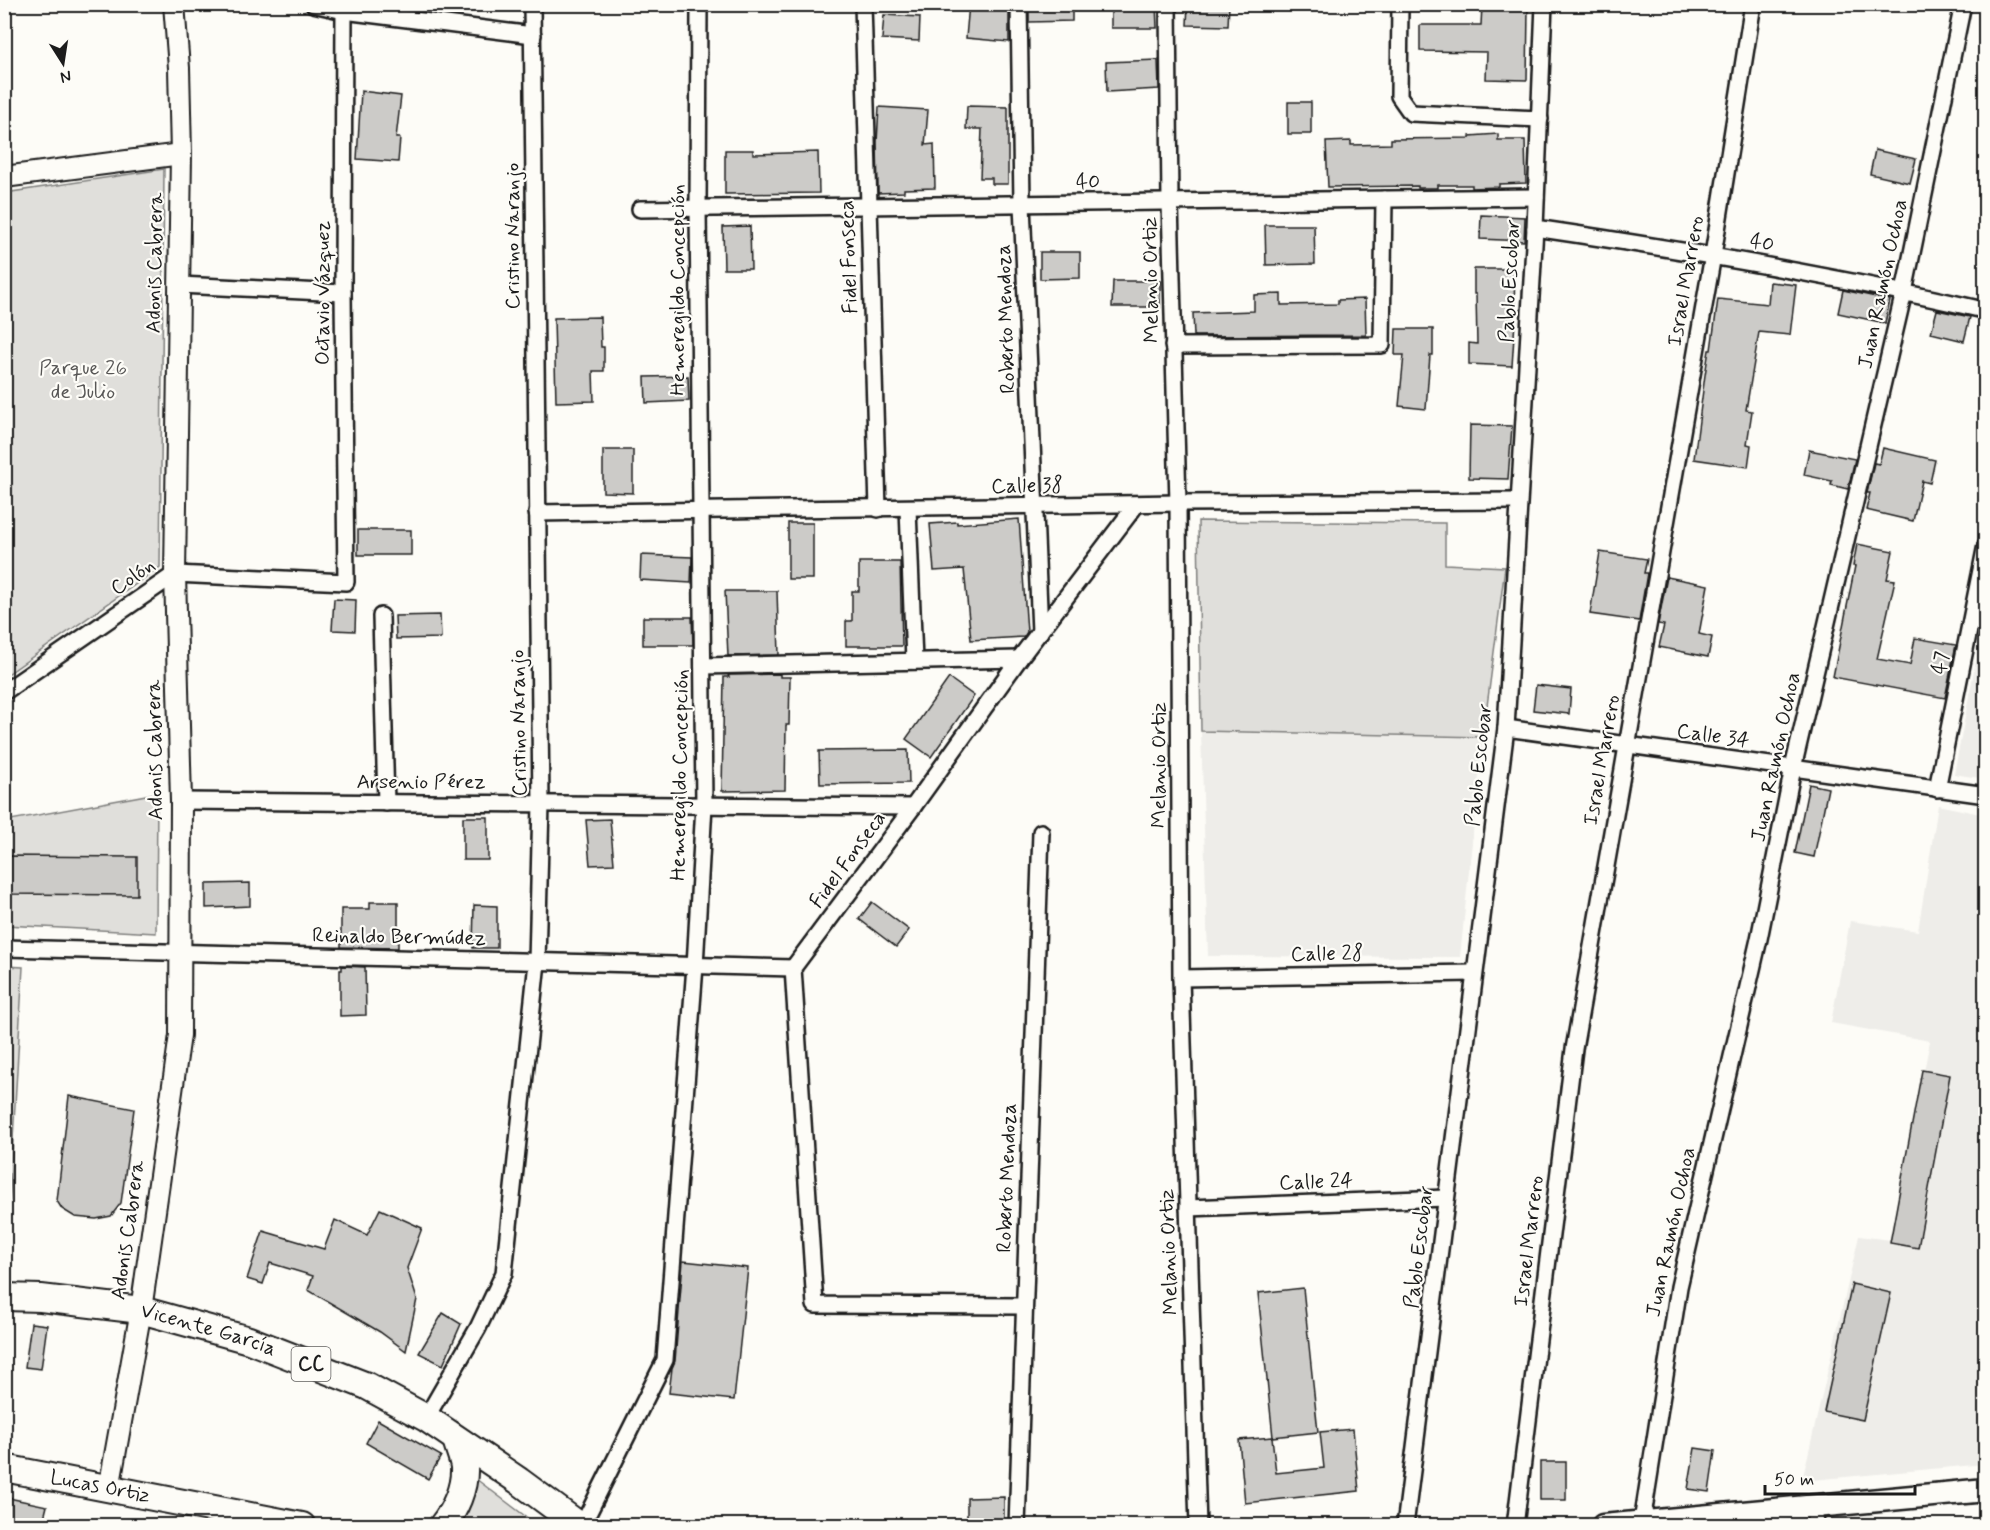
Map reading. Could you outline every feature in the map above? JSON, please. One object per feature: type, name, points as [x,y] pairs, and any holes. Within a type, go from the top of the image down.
[{"type":"main road","name":"Vicente García","points":[[4,1297],[41,1298],[141,1310],[249,1340],[367,1386],[426,1418],[581,1526]]},
{"type":"main road","points":[[442,1526],[461,1492],[464,1467],[456,1439]]},
{"type":"main road","name":"Lucas Ortiz","points":[[4,1468],[302,1526]]},
{"type":"main road","points":[[1603,1526],[1815,1516],[1986,1490]]},
{"type":"street","name":"Adonis Cabrera","points":[[109,1489],[141,1310],[180,1035],[181,801],[175,574],[181,154],[179,68],[174,4]]},
{"type":"street","points":[[314,4],[533,35]]},
{"type":"street","name":"Cristino Naranjo","points":[[426,1418],[478,1328],[504,1273],[537,962],[541,804],[532,4]]},
{"type":"street","name":"Hemeregildo Concepción","points":[[581,1526],[665,1360],[695,966],[704,805],[698,208],[699,4]]},
{"type":"street","name":"Fidel Fonseca","points":[[863,4],[878,509]]},
{"type":"street","name":"Roberto Mendoza","points":[[1019,4],[1022,204],[1040,632]]},
{"type":"street","name":"Melanio Ortiz","points":[[1168,4],[1170,202],[1178,503],[1181,978],[1198,1526]]},
{"type":"street","points":[[1400,4],[1399,96],[1411,113],[1540,119]]},
{"type":"street","name":"Pablo Escobar","points":[[1404,1526],[1506,728],[1535,228],[1544,4]]},
{"type":"street","name":"Israel Marrero","points":[[1515,1526],[1574,1049],[1713,255],[1753,4]]},
{"type":"street","name":"Juan Ramón Ochoa","points":[[1632,1524],[1679,1287],[1759,939],[1794,768],[1904,292],[1964,4]]},
{"type":"street","name":"Octavio Vázquez","points":[[344,8],[343,292],[346,582]]},
{"type":"street","points":[[4,177],[181,154]]},
{"type":"street","name":"40","points":[[640,209],[1536,197]]},
{"type":"street","points":[[1173,346],[1382,345],[1384,199]]},
{"type":"street","name":"40","points":[[1535,228],[1713,255],[1979,309]]},
{"type":"street","points":[[179,285],[343,292]]},
{"type":"street","name":"Calle 38","points":[[537,513],[1178,503],[1518,501]]},
{"type":"street","name":"Fidel Fonseca","points":[[793,968],[913,807],[1019,659],[1136,505]]},
{"type":"street","points":[[908,508],[914,661]]},
{"type":"street","name":"47","points":[[1937,789],[1986,545]]},
{"type":"street","name":"Colón","points":[[4,692],[175,574],[346,582]]},
{"type":"street","points":[[381,616],[386,803]]},
{"type":"street","points":[[703,666],[1019,659]]},
{"type":"street","name":"Calle 34","points":[[1506,728],[1986,795]]},
{"type":"street","name":"Arsenio Pérez","points":[[181,801],[913,807]]},
{"type":"street","name":"Roberto Mendoza","points":[[1017,1526],[1041,832]]},
{"type":"street","name":"Reinaldo Bermúdez","points":[[4,948],[793,968]]},
{"type":"street","points":[[793,968],[815,1305],[1024,1306]]},
{"type":"street","name":"Calle 28","points":[[1181,978],[1474,973]]},
{"type":"street","name":"Calle 24","points":[[1188,1208],[1446,1198]]},
{"type":"shaded area","points":[[1985,614],[1985,779],[1954,774]]},
{"type":"shaded area","points":[[1201,731],[1483,737],[1460,957],[1208,956]]},
{"type":"shaded area","points":[[1938,805],[1985,815],[1985,1464],[1802,1481],[1859,1236],[1890,1240],[1930,1041],[1831,1023],[1850,921],[1918,931]]},
{"type":"green space","name":"Parque 26 de Julio","points":[[164,169],[160,567],[5,676],[5,193]]},
{"type":"green space","points":[[1198,521],[1445,523],[1445,564],[1505,567],[1483,737],[1201,731]]},
{"type":"green space","points":[[157,793],[156,933],[5,925],[5,821]]},
{"type":"green space","points":[[5,966],[23,967],[9,1208],[4,1208]]},
{"type":"green space","points":[[476,1479],[537,1525],[459,1526]]},
{"type":"building","points":[[969,4],[1009,4],[1009,42],[966,38]]},
{"type":"building","points":[[1029,4],[1072,4],[1072,21],[1029,22]]},
{"type":"building","points":[[1111,4],[1156,4],[1157,28],[1111,28]]},
{"type":"building","points":[[1188,4],[1229,4],[1228,26],[1187,25]]},
{"type":"building","points":[[1482,6],[1528,8],[1527,80],[1486,79],[1487,52],[1420,51],[1420,25],[1481,25]]},
{"type":"building","points":[[884,15],[920,17],[919,41],[882,39]]},
{"type":"building","points":[[1158,60],[1159,89],[1107,92],[1106,62]]},
{"type":"building","points":[[361,91],[401,96],[396,138],[400,138],[398,162],[357,159]]},
{"type":"building","points":[[1288,102],[1311,102],[1311,134],[1288,134]]},
{"type":"building","points":[[967,106],[1008,107],[1008,184],[992,184],[992,178],[980,178],[982,129],[966,129]]},
{"type":"building","points":[[879,107],[928,110],[925,145],[934,144],[935,188],[878,193]]},
{"type":"building","points":[[1498,134],[1498,140],[1525,140],[1526,183],[1472,188],[1472,185],[1437,185],[1437,188],[1418,188],[1418,186],[1328,187],[1326,142],[1351,141],[1351,145],[1391,144],[1391,139],[1470,138],[1470,136]]},
{"type":"building","points":[[725,150],[753,150],[753,154],[818,152],[819,193],[725,194]]},
{"type":"building","points":[[1875,150],[1916,159],[1910,183],[1870,174]]},
{"type":"building","points":[[1481,215],[1525,217],[1524,241],[1480,239]]},
{"type":"building","points":[[1265,225],[1314,225],[1315,264],[1266,265]]},
{"type":"building","points":[[750,226],[751,269],[724,269],[723,227]]},
{"type":"building","points":[[1040,252],[1080,252],[1080,278],[1040,279]]},
{"type":"building","points":[[1474,269],[1514,269],[1515,321],[1512,366],[1469,364],[1469,343],[1477,344]]},
{"type":"building","points":[[1113,281],[1160,281],[1160,307],[1112,307]]},
{"type":"building","points":[[1770,282],[1796,285],[1790,335],[1759,332],[1746,410],[1752,411],[1747,444],[1751,445],[1748,467],[1694,459],[1718,299],[1768,304]]},
{"type":"building","points":[[1843,290],[1890,300],[1885,323],[1838,313]]},
{"type":"building","points":[[1281,294],[1281,305],[1338,304],[1338,300],[1365,299],[1366,335],[1194,336],[1193,313],[1254,311],[1254,295]]},
{"type":"building","points":[[1937,310],[1970,317],[1964,341],[1931,333]]},
{"type":"building","points":[[600,317],[604,371],[593,371],[594,401],[556,402],[554,318]]},
{"type":"building","points":[[1396,329],[1433,329],[1433,355],[1430,355],[1426,409],[1399,406],[1404,355],[1395,355]]},
{"type":"building","points":[[688,376],[689,401],[646,403],[645,377]]},
{"type":"building","points":[[1470,425],[1512,426],[1508,479],[1469,478]]},
{"type":"building","points":[[1883,448],[1935,460],[1930,483],[1922,481],[1913,521],[1866,510],[1870,493],[1867,493],[1874,463],[1879,464]]},
{"type":"building","points":[[603,450],[633,450],[633,493],[603,492]]},
{"type":"building","points":[[1809,450],[1855,459],[1848,489],[1831,485],[1832,481],[1804,475]]},
{"type":"building","points":[[1019,519],[1027,632],[1024,637],[971,640],[964,569],[934,571],[930,524]]},
{"type":"building","points":[[788,523],[813,523],[813,579],[788,579]]},
{"type":"building","points":[[358,530],[411,530],[411,555],[358,555]]},
{"type":"building","points":[[1857,544],[1893,551],[1887,579],[1895,580],[1877,659],[1910,665],[1915,638],[1956,645],[1945,698],[1833,677],[1855,566],[1853,566]]},
{"type":"building","points":[[1600,552],[1647,559],[1639,621],[1590,614]]},
{"type":"building","points":[[641,555],[692,557],[691,583],[640,580]]},
{"type":"building","points":[[859,562],[900,562],[902,646],[846,646],[846,621],[852,621],[852,591],[859,591]]},
{"type":"building","points":[[1667,577],[1708,585],[1699,634],[1712,637],[1708,657],[1659,647],[1664,625],[1658,624]]},
{"type":"building","points":[[725,591],[777,591],[779,655],[728,656]]},
{"type":"building","points":[[334,599],[356,600],[355,631],[332,630]]},
{"type":"building","points":[[440,615],[441,638],[396,639],[395,616]]},
{"type":"building","points":[[643,617],[692,617],[693,645],[643,645]]},
{"type":"building","points":[[780,674],[780,677],[790,677],[789,725],[786,725],[785,790],[722,791],[724,677]]},
{"type":"building","points":[[949,678],[974,696],[931,757],[906,739]]},
{"type":"building","points":[[1536,685],[1571,689],[1569,714],[1533,710]]},
{"type":"building","points":[[908,750],[909,783],[820,784],[819,751]]},
{"type":"building","points":[[1809,784],[1828,788],[1814,857],[1795,853]]},
{"type":"building","points":[[463,817],[488,817],[488,860],[463,860]]},
{"type":"building","points":[[610,819],[614,864],[590,865],[586,820]]},
{"type":"building","points":[[4,856],[137,857],[137,895],[4,894]]},
{"type":"building","points":[[250,883],[250,906],[206,908],[206,884]]},
{"type":"building","points":[[370,902],[398,902],[398,948],[341,947],[341,909],[370,909]]},
{"type":"building","points":[[872,902],[909,930],[896,947],[859,919]]},
{"type":"building","points":[[474,905],[497,906],[497,948],[473,948]]},
{"type":"building","points":[[342,966],[365,967],[366,1015],[340,1016],[340,970]]},
{"type":"building","points":[[1922,1070],[1950,1075],[1918,1248],[1890,1243]]},
{"type":"building","points":[[69,1096],[134,1109],[121,1203],[111,1216],[96,1219],[75,1217],[62,1209],[57,1201]]},
{"type":"building","points":[[380,1209],[422,1228],[407,1268],[417,1299],[406,1351],[380,1332],[308,1290],[313,1276],[270,1263],[263,1284],[247,1279],[263,1231],[324,1249],[335,1220],[367,1235]]},
{"type":"building","points":[[683,1261],[748,1268],[734,1400],[669,1393],[675,1361]]},
{"type":"building","points":[[1852,1284],[1891,1293],[1863,1420],[1824,1412]]},
{"type":"building","points":[[1303,1288],[1318,1432],[1273,1437],[1258,1293]]},
{"type":"building","points":[[443,1313],[461,1324],[443,1365],[419,1353]]},
{"type":"building","points":[[31,1323],[47,1325],[41,1369],[25,1367]]},
{"type":"building","points":[[378,1420],[441,1456],[428,1479],[366,1443]]},
{"type":"building","points":[[1353,1429],[1359,1491],[1245,1503],[1239,1440],[1272,1437],[1276,1473],[1324,1468],[1320,1432]]},
{"type":"building","points":[[1695,1448],[1715,1451],[1709,1492],[1688,1489]]},
{"type":"building","points":[[1540,1462],[1566,1462],[1566,1500],[1540,1500]]},
{"type":"building","points":[[4,1497],[47,1506],[42,1526],[4,1526]]},
{"type":"building","points":[[1004,1497],[1004,1526],[967,1526],[967,1498]]}]
